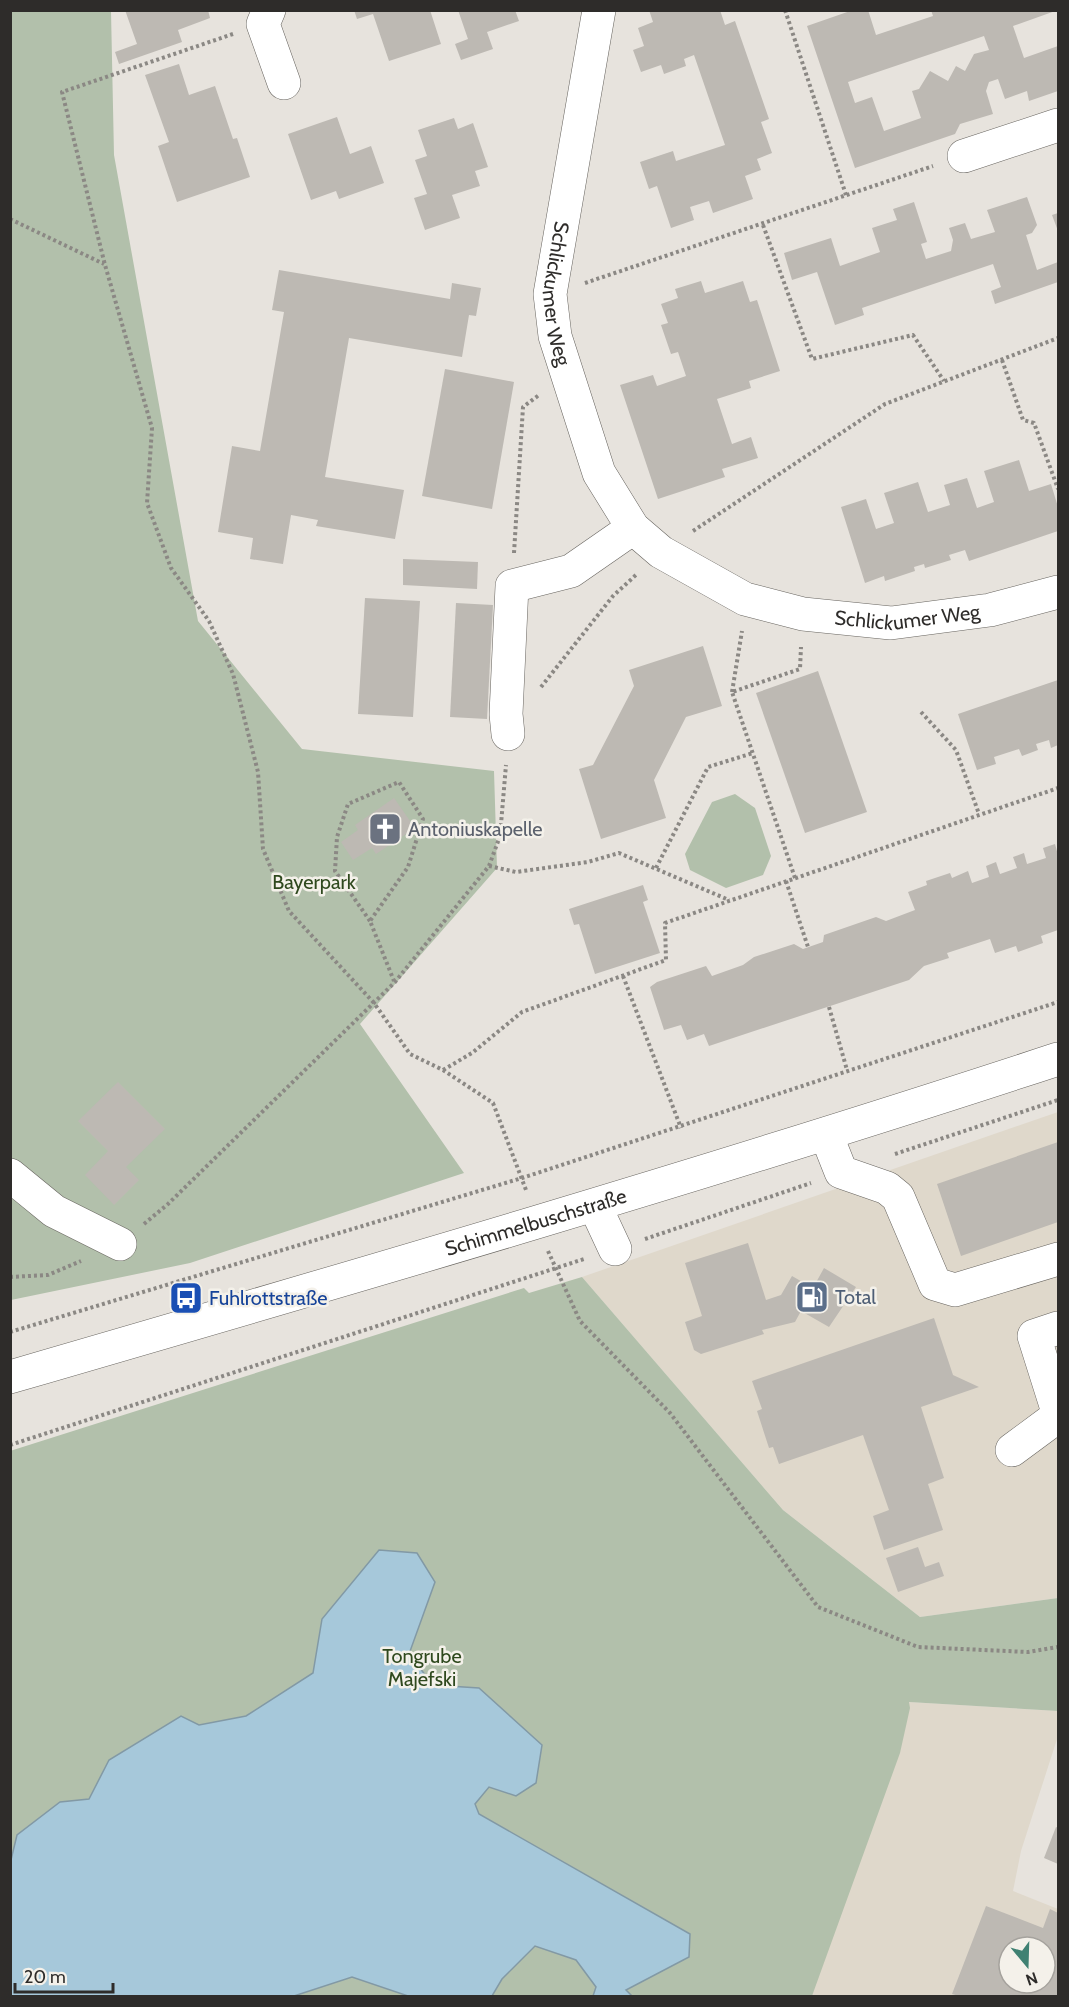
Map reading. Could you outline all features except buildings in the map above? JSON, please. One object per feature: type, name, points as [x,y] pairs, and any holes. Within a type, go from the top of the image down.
[{"type":"street","name":"Schlickumer Weg","points":[[599,10],[550,294],[555,336],[599,473],[633,528],[661,552],[745,599],[803,614],[891,623],[990,610],[1059,592]]},
{"type":"street","points":[[266,17],[284,83]]},
{"type":"street","points":[[964,156],[1059,125]]},
{"type":"street","points":[[508,734],[506,714],[512,586],[571,571],[633,528]]},
{"type":"street","name":"Schimmelbuschstraße","points":[[10,1377],[539,1224],[1059,1059]]},
{"type":"street","points":[[826,1134],[841,1173],[887,1188],[897,1197],[935,1284],[955,1290],[1059,1259]]},
{"type":"street","points":[[10,1175],[54,1211],[120,1244]]},
{"type":"street","points":[[595,1206],[615,1249]]},
{"type":"street","points":[[1012,1450],[1059,1414],[1034,1336],[1059,1328]]},
{"type":"path","points":[[785,10],[846,195]]},
{"type":"path","points":[[266,17],[62,92],[105,265],[152,428],[147,503],[171,568],[209,621],[233,674],[258,772],[263,849],[289,911],[374,1003],[410,1054],[443,1070],[493,1103],[539,1224]]},
{"type":"path","points":[[550,294],[763,225],[964,156]]},
{"type":"path","points":[[10,219],[105,265]]},
{"type":"path","points":[[763,225],[812,359],[913,335],[944,381]]},
{"type":"path","points":[[537,692],[613,596],[661,552],[885,404],[1059,338]]},
{"type":"path","points":[[1002,360],[1023,420],[1034,423],[1059,489]]},
{"type":"path","points":[[512,586],[523,407],[566,375]]},
{"type":"path","points":[[732,692],[800,669],[803,614]]},
{"type":"path","points":[[740,649],[732,692],[795,878]]},
{"type":"path","points":[[921,712],[956,750],[979,814]]},
{"type":"path","points":[[10,1277],[48,1275],[120,1244],[168,1204],[394,982],[489,866],[500,836],[508,734]]},
{"type":"path","points":[[656,868],[708,767],[753,753]]},
{"type":"path","points":[[370,921],[408,867],[423,819],[399,782],[348,804],[337,837],[335,870],[370,921],[394,982]]},
{"type":"path","points":[[443,1070],[472,1053],[522,1012],[666,960],[665,923],[979,814],[1059,789]]},
{"type":"path","points":[[489,866],[516,872],[588,862],[619,853],[730,900]]},
{"type":"path","points":[[786,881],[808,947]]},
{"type":"path","points":[[623,976],[681,1128]]},
{"type":"path","points":[[10,1332],[681,1128],[847,1070],[1059,1002]]},
{"type":"path","points":[[829,1007],[847,1070]]},
{"type":"path","points":[[10,1444],[555,1269],[1059,1100]]},
{"type":"path","points":[[555,1269],[580,1321],[670,1413],[818,1607],[918,1647],[1028,1652],[1059,1647]]},
{"type":"shaded area","points":[[1058,1112],[1058,1598],[920,1617],[783,1510],[582,1277]]},
{"type":"shaded area","points":[[909,1702],[1058,1711],[1058,1736],[1021,1851],[1013,1891],[1058,1909],[1058,1996],[800,1996]]},
{"type":"green space","name":"Bayerpark","points":[[11,11],[111,11],[114,155],[198,621],[302,749],[494,771],[497,868],[360,1024],[464,1173],[190,1263],[11,1300]]},
{"type":"green space","points":[[735,794],[755,808],[771,856],[763,875],[726,888],[690,870],[685,854],[712,802]]},
{"type":"green space","name":"Tongrube Majefski","points":[[582,1277],[783,1510],[920,1617],[1058,1598],[1058,1711],[909,1702],[910,1708],[900,1753],[812,1996],[11,1996],[10,1451],[524,1288],[529,1293]]},
{"type":"water","points":[[379,1550],[417,1553],[435,1582],[409,1654],[433,1685],[479,1688],[542,1745],[536,1783],[516,1796],[489,1787],[475,1804],[479,1814],[690,1934],[689,1957],[626,1990],[632,1996],[593,1996],[596,1987],[576,1960],[535,1946],[502,1979],[492,1996],[408,1996],[352,1977],[294,1996],[11,1996],[10,1864],[17,1835],[60,1802],[89,1799],[109,1760],[181,1716],[199,1725],[246,1716],[313,1673],[322,1619]]},
{"type":"place","name":"Antoniuskapelle","points":[[385,829]]},
{"type":"place","name":"Total","points":[[812,1297]]},
{"type":"place","name":"Fuhlrottstraße","points":[[186,1298]]}]
